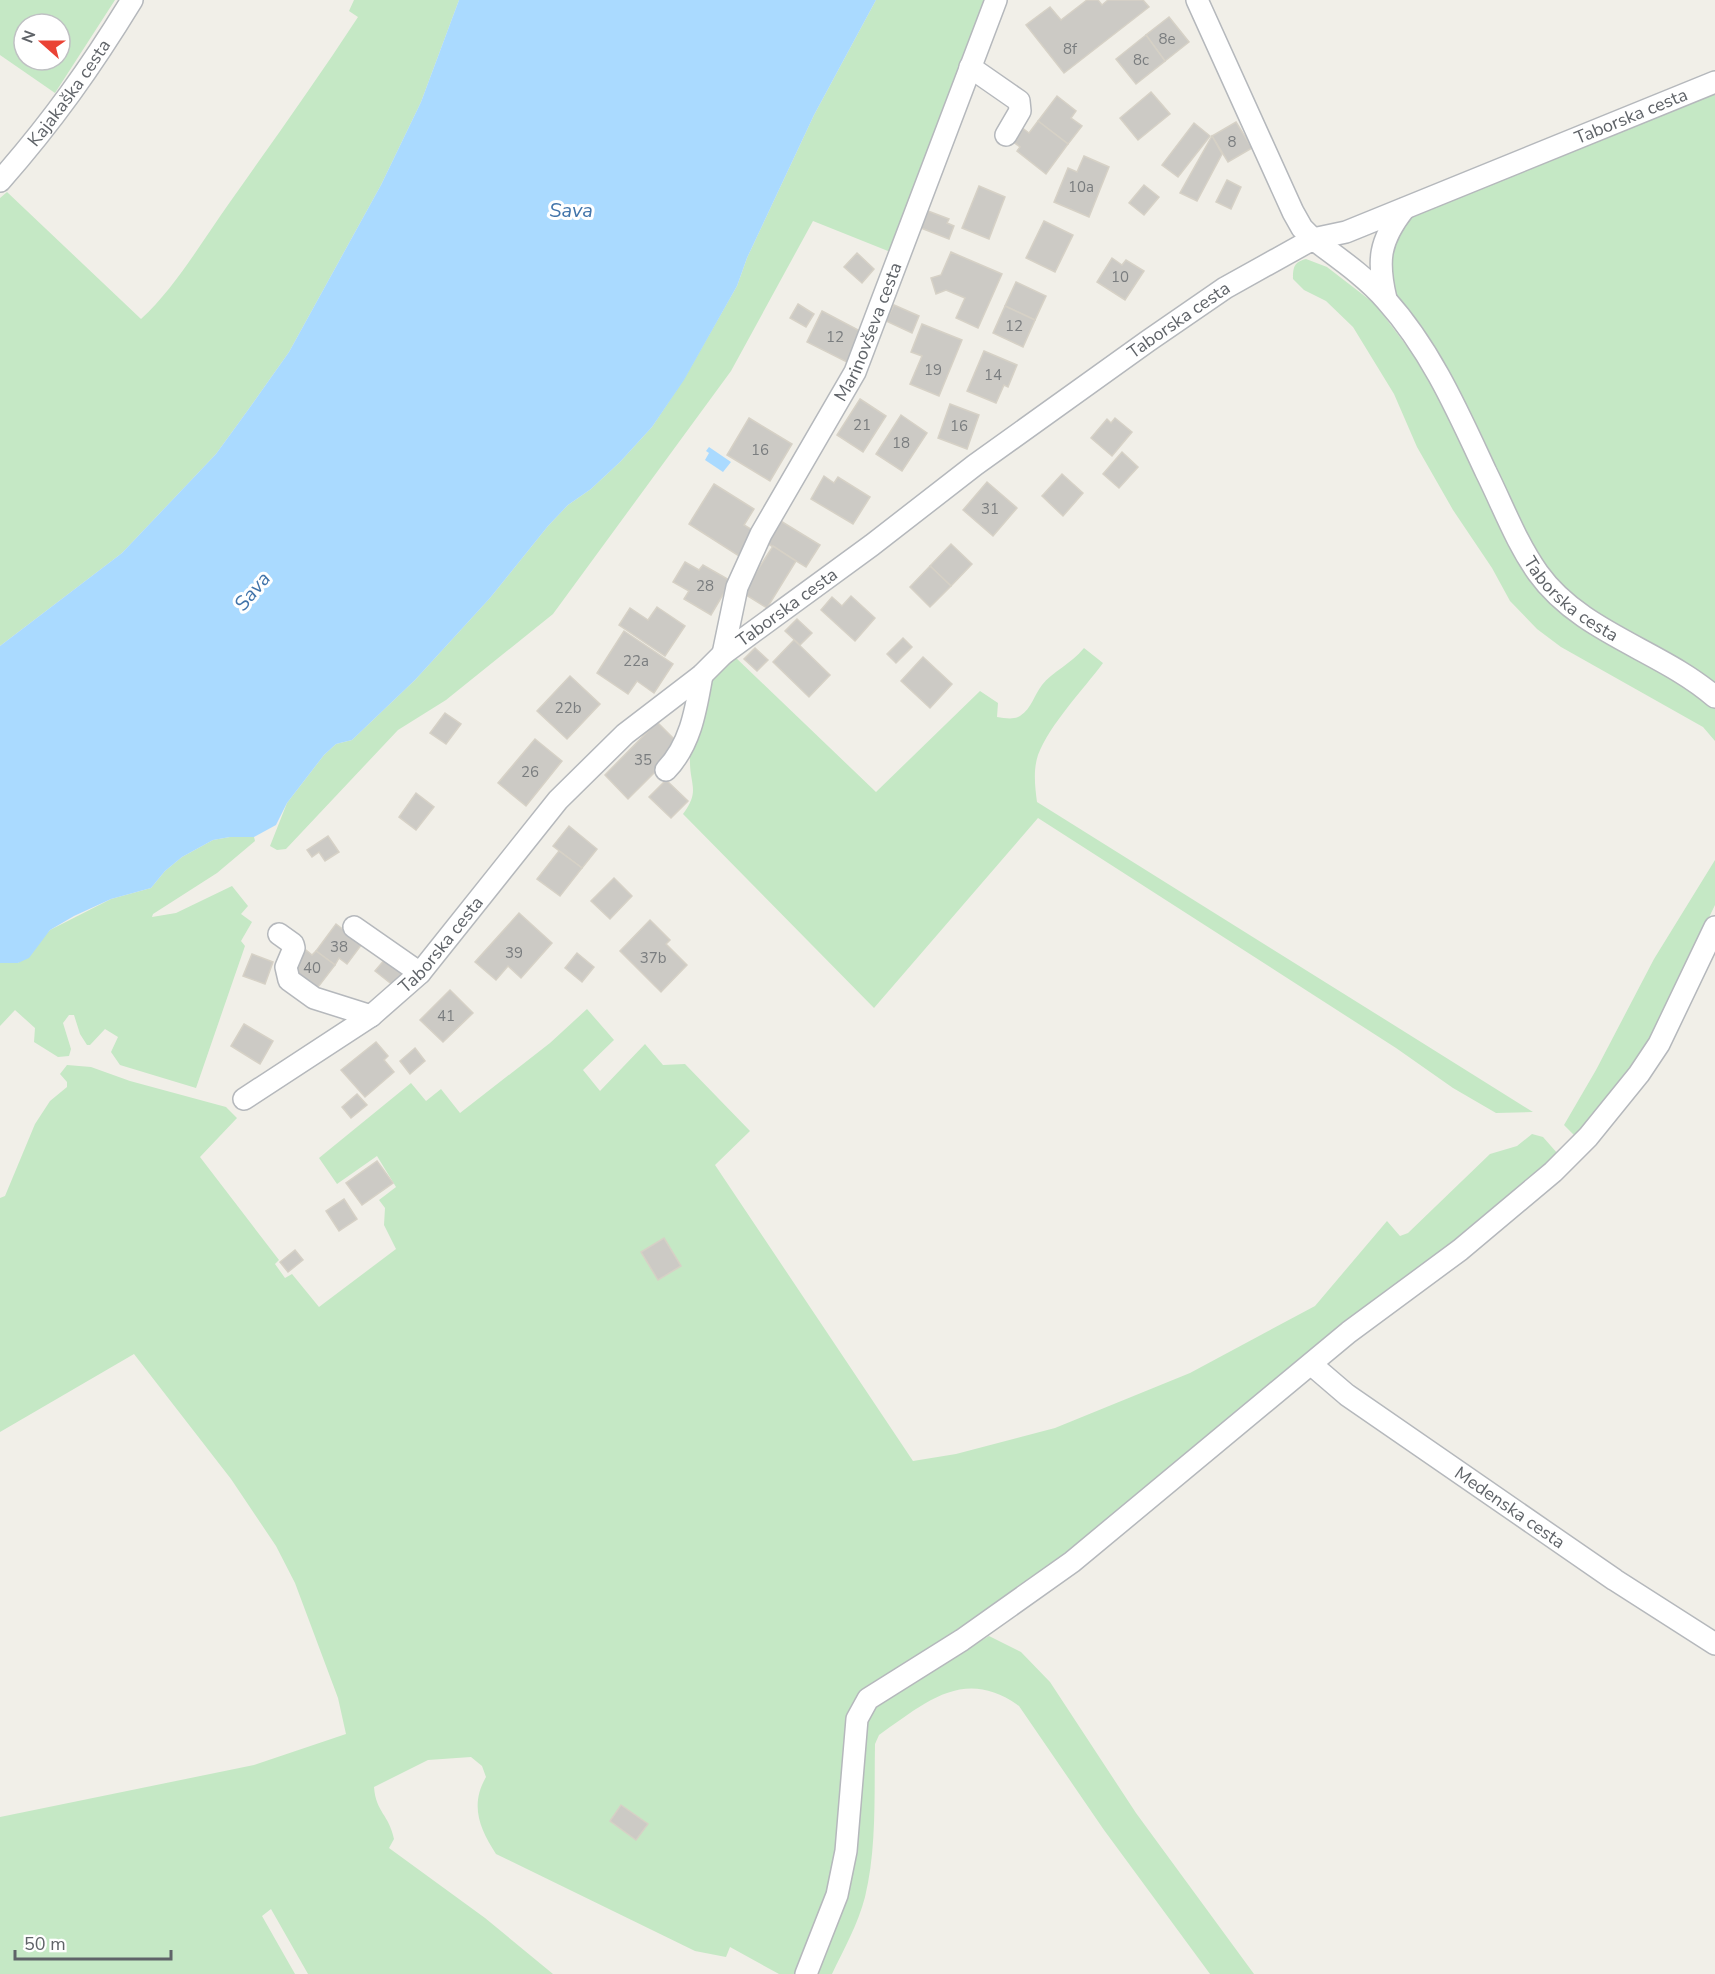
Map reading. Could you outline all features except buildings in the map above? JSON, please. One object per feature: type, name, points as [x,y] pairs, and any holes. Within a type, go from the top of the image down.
[{"type":"street","name":"Kajakaška cesta","points":[[0,181],[49,126],[96,59],[132,0]]},
{"type":"street","name":"Marinovševa cesta","points":[[723,654],[737,587],[761,534],[787,485],[855,372],[996,0]]},
{"type":"street","points":[[1197,0],[1302,228],[1313,239],[1346,232],[1404,209]]},
{"type":"street","points":[[970,67],[1019,101],[1020,111],[1006,135]]},
{"type":"street","name":"Taborska cesta","points":[[1386,299],[1380,274],[1381,251],[1388,230],[1404,209],[1715,82]]},
{"type":"street","name":"Taborska cesta","points":[[243,1099],[371,1016],[420,973],[558,800],[625,734],[702,675],[723,654],[872,545],[975,465],[1148,341],[1225,288],[1313,239],[1354,270],[1386,299],[1426,354],[1450,396],[1517,539],[1539,575],[1563,600],[1591,622],[1687,675],[1715,697]]},
{"type":"street","points":[[666,770],[682,750],[695,712],[702,675]]},
{"type":"street","points":[[354,927],[420,973]]},
{"type":"street","points":[[806,1974],[837,1895],[846,1851],[856,1719],[868,1699],[962,1640],[1071,1562],[1312,1365],[1349,1332],[1460,1250],[1553,1172],[1588,1137],[1618,1102],[1659,1044],[1715,927]]},
{"type":"street","points":[[279,934],[293,944],[294,948],[286,967],[289,980],[314,998],[371,1016]]},
{"type":"street","name":"Medenska cesta","points":[[1312,1365],[1347,1395],[1615,1580],[1715,1644]]},
{"type":"green space","points":[[0,0],[115,0],[72,67],[72,12],[12,12],[12,63],[0,55]]},
{"type":"green space","points":[[354,0],[459,0],[421,102],[381,185],[289,352],[216,454],[122,553],[0,646],[0,198],[7,192],[141,319],[166,293],[188,263],[342,41],[358,17],[349,11]]},
{"type":"green space","points":[[876,0],[988,0],[893,253],[813,221],[731,371],[553,614],[446,700],[398,730],[286,849],[277,850],[270,846],[287,803],[324,755],[336,744],[352,740],[415,680],[490,598],[548,526],[568,505],[591,489],[620,462],[652,427],[684,379],[737,286],[747,258],[814,115]]},
{"type":"green space","points":[[25,72],[69,72],[55,93]]},
{"type":"green space","points":[[1715,92],[1715,685],[1678,660],[1600,618],[1565,592],[1550,576],[1527,539],[1470,413],[1395,296],[1387,263],[1396,237],[1413,216]]},
{"type":"green space","points":[[1306,259],[1327,267],[1375,304],[1415,357],[1436,388],[1514,554],[1705,699],[1715,709],[1715,741],[1703,727],[1561,647],[1537,629],[1510,601],[1492,568],[1453,510],[1417,447],[1394,394],[1353,327],[1326,301],[1304,290],[1293,279],[1295,266]]},
{"type":"green space","points":[[1084,648],[1103,663],[1043,743],[1035,767],[1037,802],[1533,1112],[1496,1113],[1453,1088],[1396,1048],[1038,818],[874,1008],[683,814],[692,799],[691,752],[705,687],[713,675],[734,656],[876,792],[980,691],[998,703],[997,717],[1017,717],[1024,713],[1046,680]]},
{"type":"green space","points":[[254,837],[255,841],[217,873],[153,914],[152,917],[176,913],[232,886],[248,906],[241,914],[252,922],[241,941],[245,946],[196,1088],[120,1065],[111,1052],[118,1037],[105,1029],[90,1045],[87,1045],[80,1034],[74,1015],[69,1015],[63,1023],[71,1049],[69,1056],[58,1057],[34,1042],[35,1028],[15,1010],[0,1026],[0,963],[18,963],[50,930],[111,899],[151,888],[165,871],[182,857],[213,840]]},
{"type":"green space","points":[[1715,860],[1715,905],[1638,1064],[1577,1138],[1564,1125],[1596,1070],[1654,959]]},
{"type":"green space","points":[[587,1009],[614,1040],[583,1070],[600,1091],[645,1044],[663,1065],[685,1064],[750,1131],[715,1165],[913,1461],[956,1454],[1055,1428],[1190,1373],[1315,1306],[1387,1221],[1400,1236],[1408,1233],[1490,1154],[1517,1146],[1532,1134],[1543,1137],[1558,1154],[1464,1239],[1277,1378],[1068,1555],[860,1698],[831,1873],[823,1907],[800,1974],[779,1974],[730,1947],[726,1957],[695,1951],[496,1854],[485,1835],[479,1816],[478,1797],[486,1777],[482,1766],[471,1757],[428,1760],[374,1787],[377,1803],[389,1824],[394,1839],[389,1848],[485,1918],[553,1974],[308,1974],[271,1909],[262,1916],[295,1974],[0,1974],[0,1817],[254,1765],[346,1734],[338,1698],[295,1583],[276,1546],[231,1479],[134,1354],[0,1432],[0,1198],[5,1196],[35,1124],[50,1101],[67,1087],[67,1082],[60,1074],[67,1065],[91,1067],[130,1081],[226,1107],[237,1118],[200,1157],[279,1260],[275,1264],[285,1278],[292,1274],[319,1307],[396,1249],[384,1225],[385,1208],[379,1200],[396,1187],[377,1156],[337,1184],[319,1158],[411,1083],[426,1101],[441,1089],[460,1113],[550,1043]]},
{"type":"green space","points":[[989,1636],[1021,1652],[1050,1682],[1136,1813],[1254,1974],[1210,1974],[1104,1830],[1019,1706],[999,1694],[980,1689],[963,1689],[929,1701],[879,1735],[875,1744],[873,1840],[865,1897],[855,1927],[832,1974],[816,1974],[866,1721],[874,1705]]},
{"type":"water","name":"Sava","points":[[459,0],[876,0],[814,115],[747,258],[737,286],[684,380],[652,427],[620,462],[591,489],[568,505],[548,526],[490,598],[415,680],[352,740],[336,744],[324,755],[287,803],[276,825],[254,837],[213,840],[182,857],[165,871],[151,888],[111,899],[74,916],[50,930],[29,958],[18,963],[0,963],[0,646],[122,553],[216,454],[248,410],[289,352],[381,185],[421,102]]},
{"type":"water","points":[[709,447],[731,462],[723,472],[705,460]]}]
